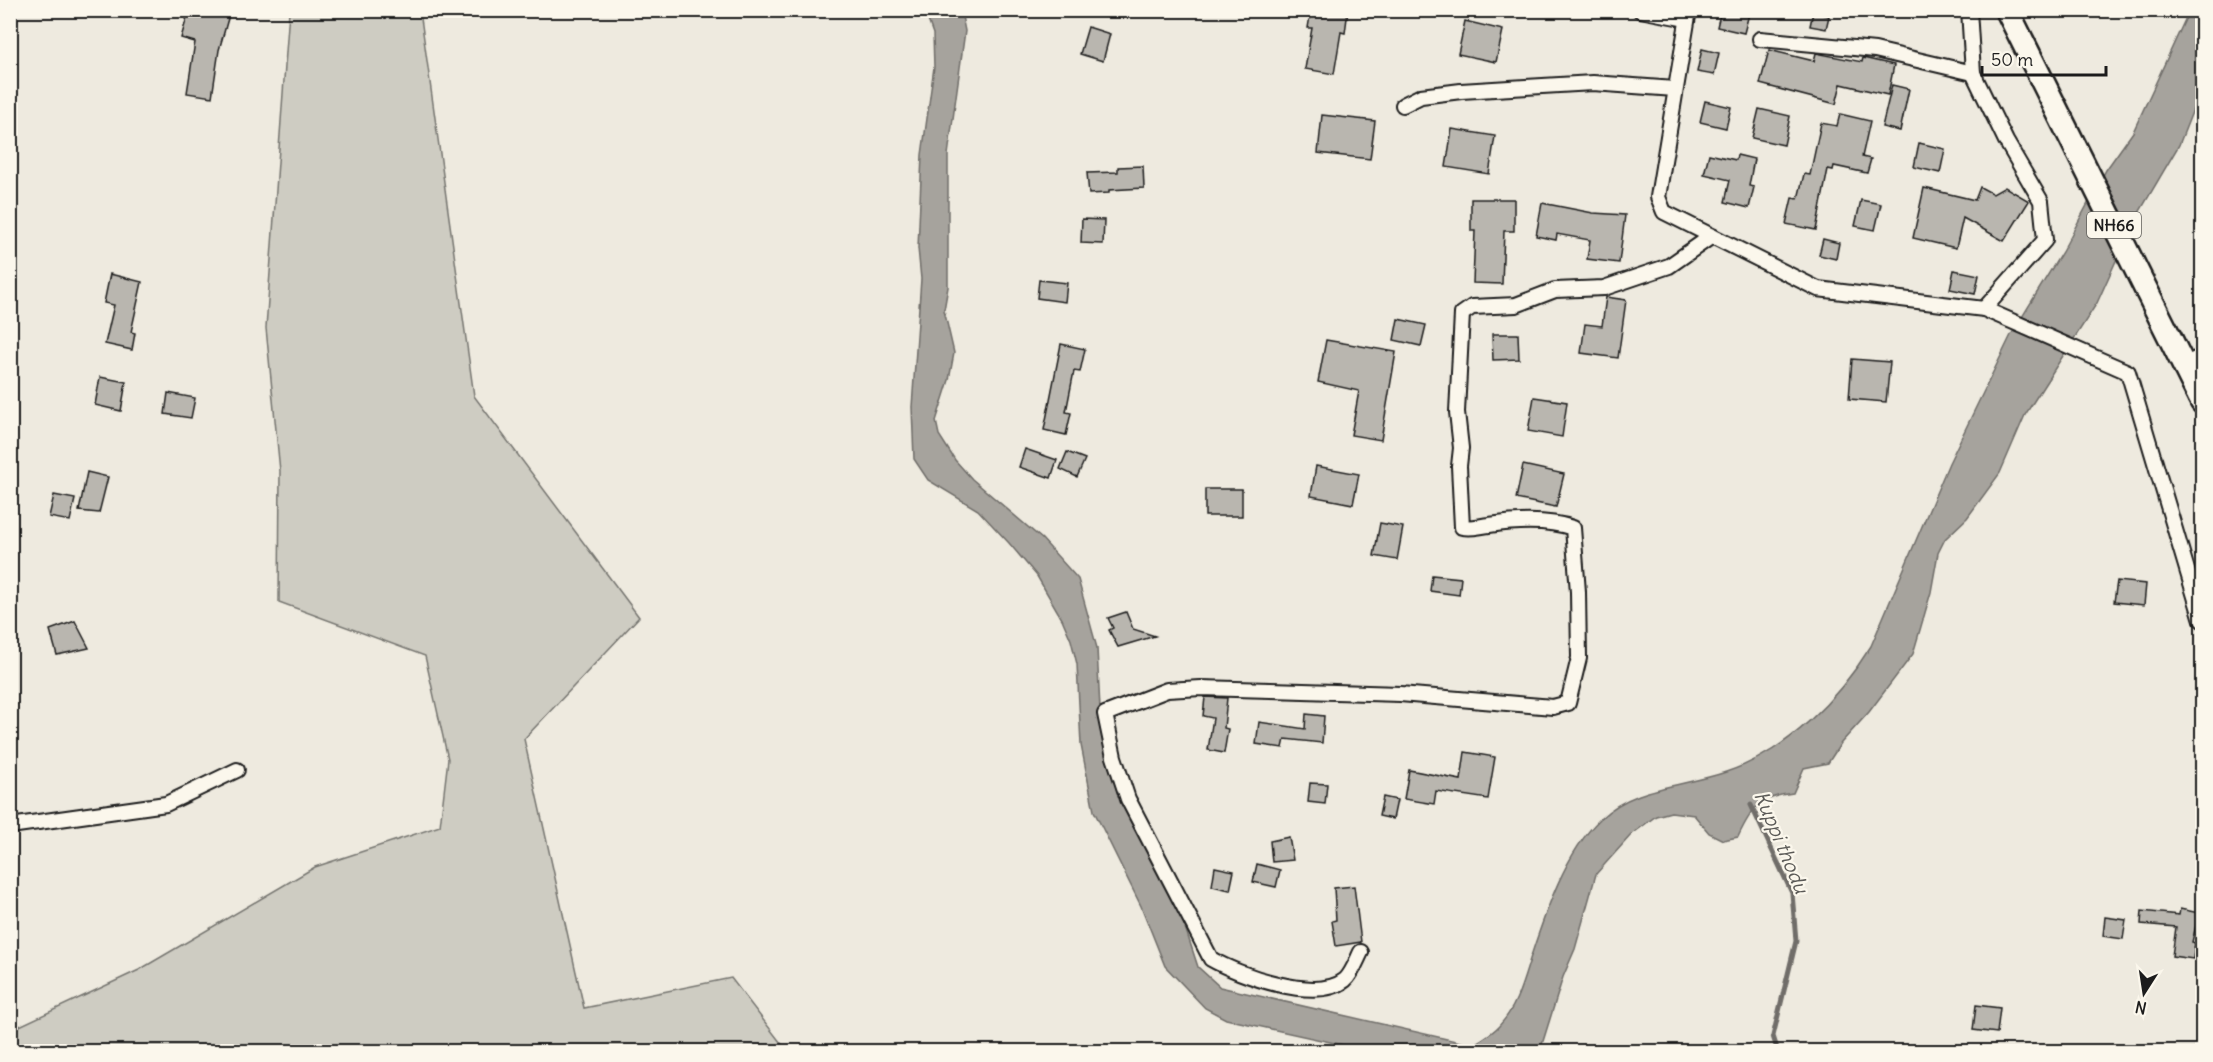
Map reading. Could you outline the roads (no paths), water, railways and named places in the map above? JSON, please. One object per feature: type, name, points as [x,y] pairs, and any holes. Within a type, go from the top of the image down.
[{"type":"highway","name":"NH66","points":[[2007,10],[2081,162],[2147,289],[2193,361],[2202,402]]},
{"type":"street","points":[[1640,10],[1688,15],[1658,197],[1664,212],[1818,289],[1984,309],[2128,372],[2202,620]]},
{"type":"street","points":[[1969,10],[1974,73],[2006,141],[2041,201],[2045,240],[1984,309]]},
{"type":"street","points":[[1760,39],[1875,50],[1974,73]]},
{"type":"street","points":[[1403,105],[1421,96],[1461,91],[1593,82],[1675,89]]},
{"type":"street","points":[[1361,952],[1345,980],[1317,990],[1233,971],[1211,959],[1128,799],[1114,757],[1105,714],[1167,690],[1201,688],[1400,693],[1553,707],[1568,703],[1579,658],[1578,592],[1573,528],[1558,523],[1489,525],[1471,529],[1462,527],[1459,466],[1461,448],[1457,412],[1462,314],[1472,307],[1516,305],[1555,290],[1604,288],[1669,266],[1712,236]]},
{"type":"street","points":[[10,826],[166,804],[237,770]]},
{"type":"waterway","name":"Kuppi thodu","points":[[1751,805],[1792,893],[1796,941],[1773,1036],[1778,1052]]}]
